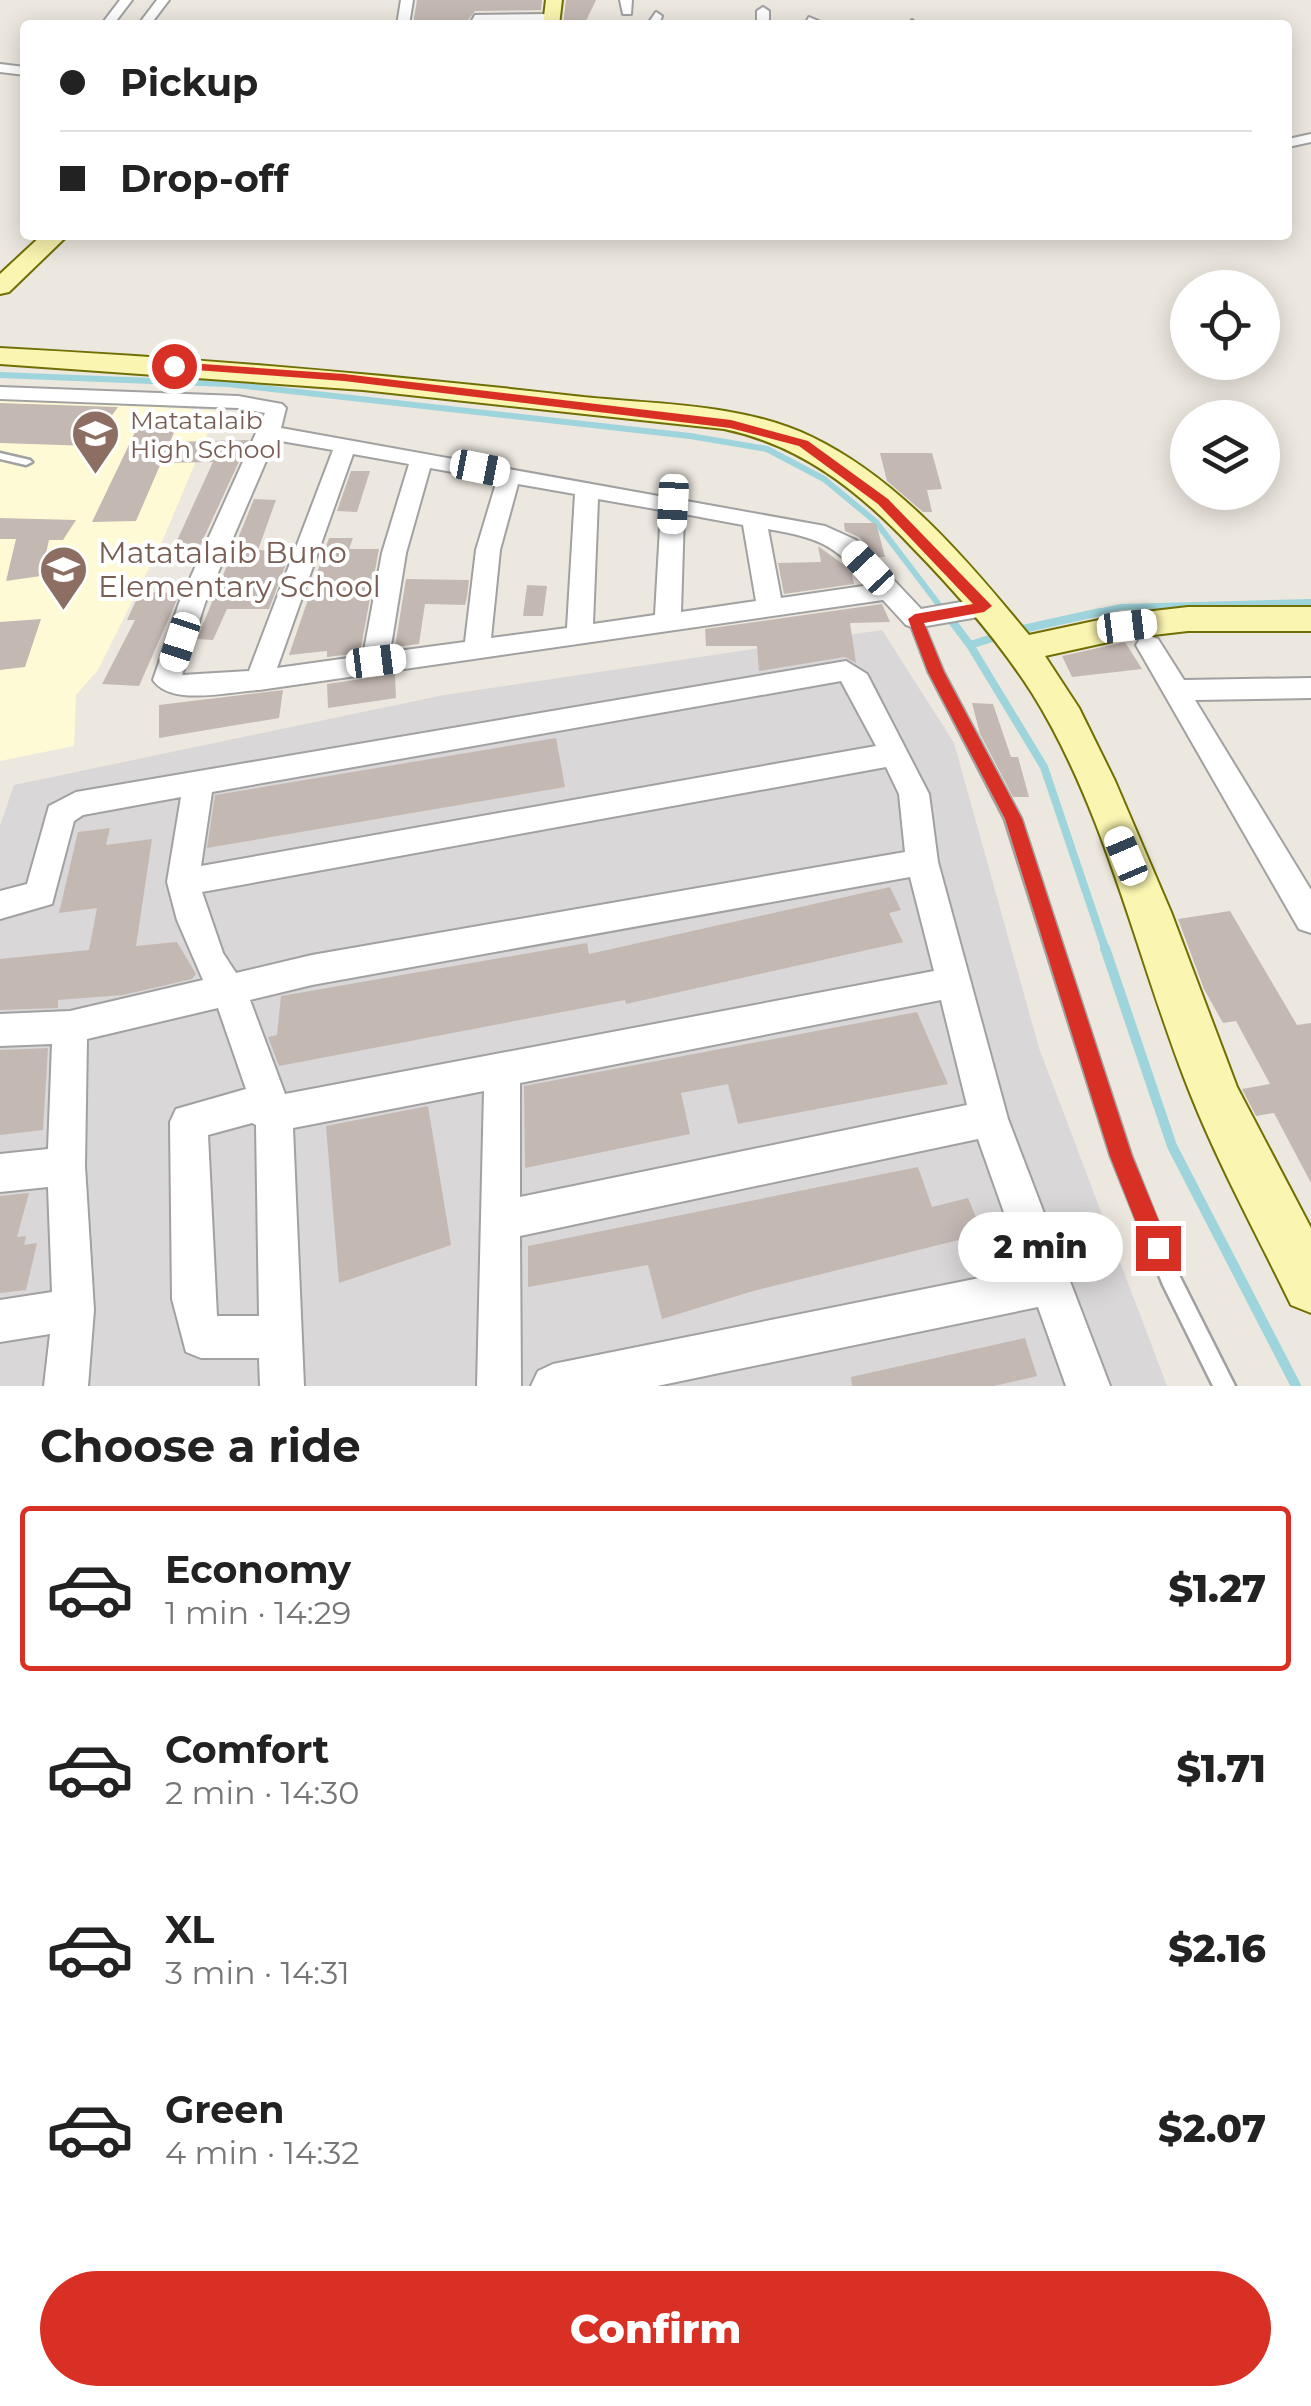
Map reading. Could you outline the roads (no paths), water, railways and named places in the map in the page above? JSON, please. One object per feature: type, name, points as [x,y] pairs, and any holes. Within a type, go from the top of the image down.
[{"type":"street","points":[[111,20],[126,0]]},
{"type":"street","points":[[475,19],[552,14]]},
{"type":"street","points":[[0,286],[51,240]]},
{"type":"street","points":[[0,356],[344,378],[675,415],[764,431],[804,444],[883,502],[975,609],[1022,649],[1063,715],[1142,892],[1219,1104],[1311,1284]]},
{"type":"street","points":[[0,392],[265,404],[275,408],[276,414],[192,604],[168,680],[175,685],[259,680],[890,592]]},
{"type":"street","points":[[267,432],[587,487],[834,537],[847,544],[919,619],[975,609]]},
{"type":"street","points":[[259,680],[336,463],[346,447]]},
{"type":"street","points":[[376,661],[394,553],[421,460]]},
{"type":"street","points":[[477,648],[488,550],[510,474]]},
{"type":"street","points":[[580,634],[587,487]]},
{"type":"street","points":[[668,620],[673,504]]},
{"type":"street","points":[[754,519],[770,608]]},
{"type":"street","points":[[1022,649],[1127,626],[1188,619],[1311,618]]},
{"type":"street","points":[[1149,645],[1311,919]]},
{"type":"street","points":[[0,905],[41,894],[60,814],[66,808],[846,672],[857,681],[914,794],[922,862],[989,1118],[1088,1386]]},
{"type":"street","points":[[1176,690],[1311,688]]},
{"type":"street","points":[[183,882],[895,754]]},
{"type":"street","points":[[198,782],[183,882],[210,961],[230,990],[274,1114],[283,1368]]},
{"type":"street","points":[[0,1030],[70,1027],[312,970],[922,862]]},
{"type":"street","points":[[283,1368],[264,1337],[201,1337],[193,1299],[189,1122],[252,1105],[274,1114],[951,984]]},
{"type":"street","points":[[66,1386],[73,1310],[66,1166],[70,1027]]},
{"type":"street","points":[[499,1386],[502,1070]]},
{"type":"street","points":[[500,1220],[989,1118]]},
{"type":"street","points":[[0,1172],[66,1166]]},
{"type":"street","points":[[553,1386],[1050,1284]]},
{"type":"street","points":[[0,1320],[73,1310]]},
{"type":"lane","points":[[0,456],[26,462]]},
{"type":"lane","points":[[919,619],[936,672],[1014,819],[1121,1156],[1170,1278],[1224,1386]]},
{"type":"waterway","points":[[0,375],[228,384],[690,436],[767,449],[824,479],[876,522],[946,614]]},
{"type":"waterway","points":[[1089,614],[1121,607],[1311,602]]},
{"type":"waterway","points":[[945,612],[970,645]]},
{"type":"waterway","points":[[1023,629],[1100,612]]},
{"type":"waterway","points":[[970,645],[999,636]]},
{"type":"waterway","points":[[970,645],[1044,767],[1106,951]]},
{"type":"waterway","points":[[1105,948],[1172,1146],[1296,1386]]},
{"type":"place","name":"Matatalaib High School","points":[[95,476]]},
{"type":"place","name":"Matatalaib Buno Elementary School","points":[[63,612]]}]
